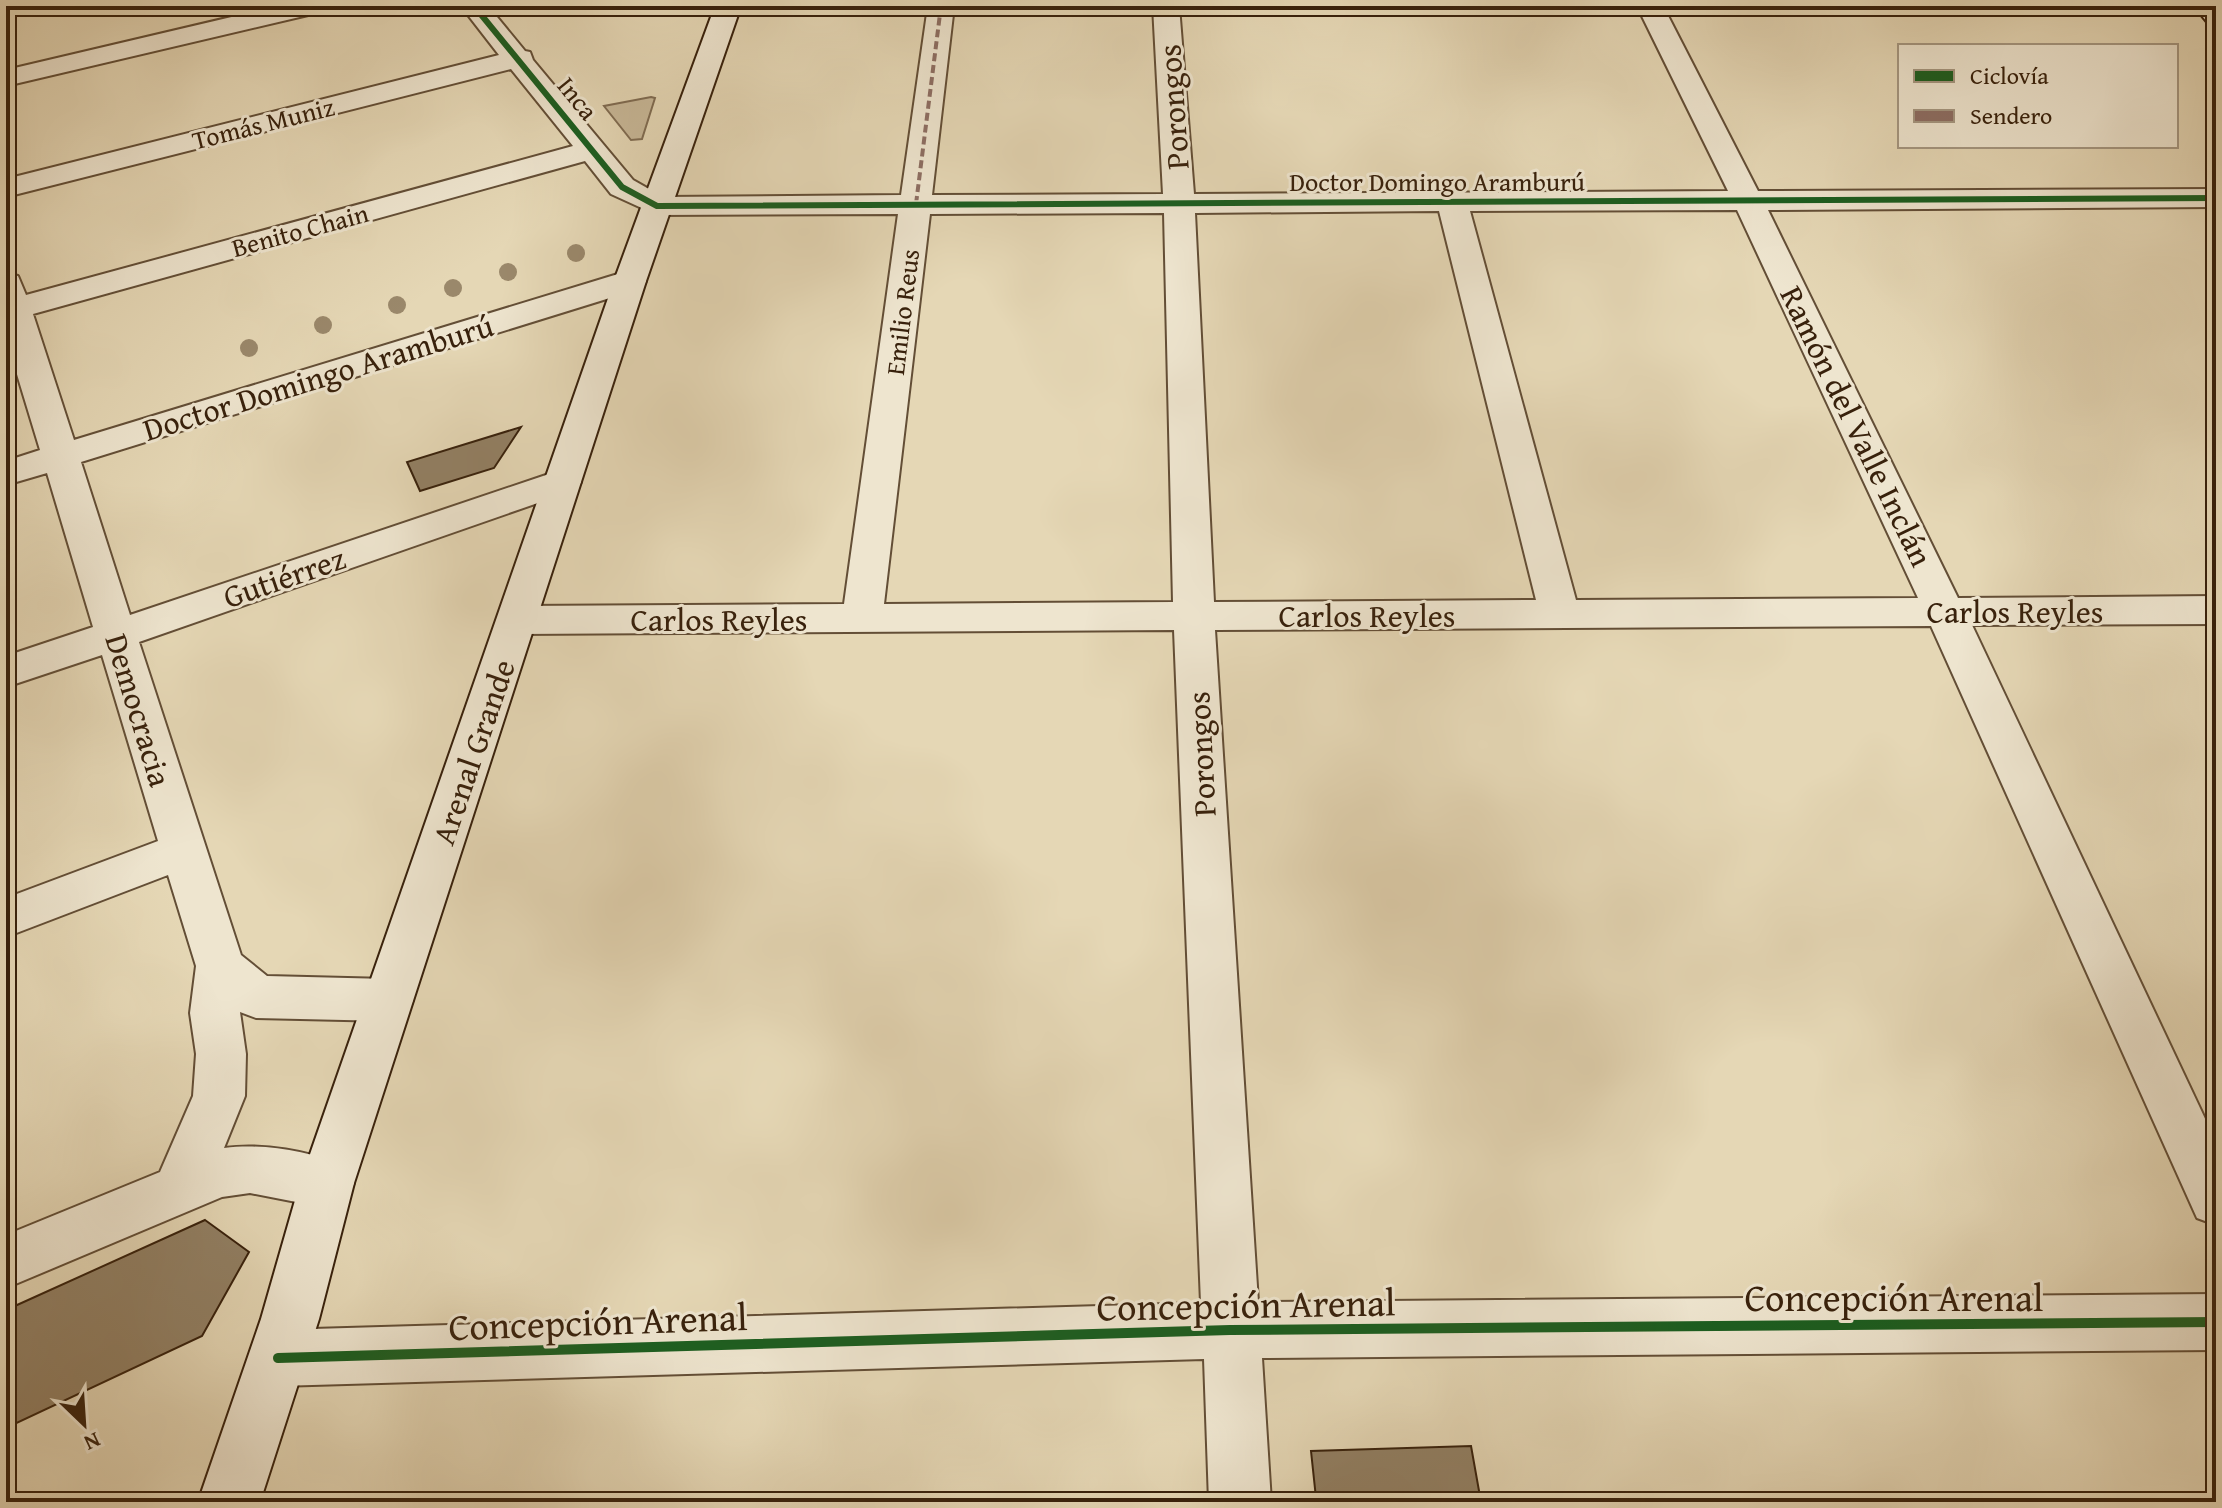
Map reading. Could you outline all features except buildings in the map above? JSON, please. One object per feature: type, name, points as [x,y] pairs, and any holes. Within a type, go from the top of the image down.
[{"type":"street","points":[[6,78],[312,6]]},
{"type":"street","name":"Inca","points":[[474,6],[520,58],[622,187],[657,206]]},
{"type":"street","name":"Arenal Grande","points":[[229,1502],[278,1358],[327,1183],[388,1000],[519,620],[630,281],[728,6]]},
{"type":"street","name":"Emilio Reus","points":[[862,618],[941,6]]},
{"type":"street","name":"Porongos","points":[[1166,6],[1179,201],[1194,616],[1240,1502]]},
{"type":"street","name":"Ramón del Valle Inclán","points":[[1650,6],[1749,200],[1946,611],[2216,1200]]},
{"type":"street","points":[[2207,6],[2216,16]]},
{"type":"street","name":"Tomás Muniz","points":[[6,188],[520,58]]},
{"type":"street","name":"Benito Chain","points":[[9,301],[593,150]]},
{"type":"street","name":"Doctor Domingo Aramburú","points":[[657,206],[2216,198]]},
{"type":"street","points":[[1452,202],[1560,614]]},
{"type":"street","name":"Doctor Domingo Aramburú","points":[[6,473],[630,281]]},
{"type":"street","name":"Democracia","points":[[9,301],[220,966]]},
{"type":"street","name":"Gutiérrez","points":[[6,672],[562,482]]},
{"type":"street","name":"Carlos Reyles","points":[[519,620],[2216,610]]},
{"type":"street","points":[[6,918],[182,851]]},
{"type":"street","points":[[220,966],[256,997],[388,1000]]},
{"type":"street","points":[[180,1189],[219,1096],[221,1054],[215,1013],[220,966]]},
{"type":"street","points":[[6,1262],[219,1173],[250,1169],[327,1183]]},
{"type":"street","name":"Concepción Arenal","points":[[278,1358],[1230,1330],[2216,1322]]},
{"type":"shaded area","points":[[655,98],[642,139],[631,140],[604,106]]},
{"type":"marked path","points":[[916,204],[941,6]]},
{"type":"cycle path","points":[[474,6],[622,187],[657,206],[2216,198]]},
{"type":"cycle path","points":[[278,1358],[1230,1330],[2216,1322]]}]
